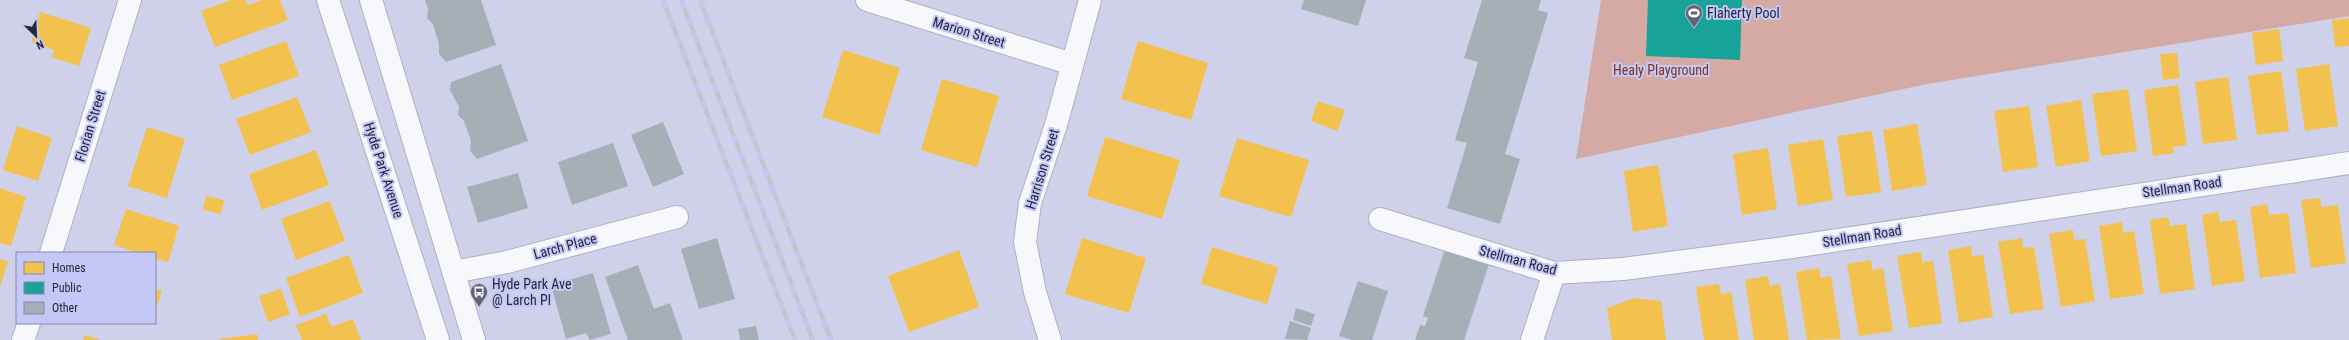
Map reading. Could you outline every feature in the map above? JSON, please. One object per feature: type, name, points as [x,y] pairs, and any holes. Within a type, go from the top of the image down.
[{"type":"street","name":"Florian Street","points":[[50,252],[130,0]]},
{"type":"street","name":"Hyde Park Avenue","points":[[328,0],[438,340]]},
{"type":"street","points":[[371,0],[474,340]]},
{"type":"street","name":"Marion Street","points":[[867,0],[1072,64]]},
{"type":"street","name":"Harrison Street","points":[[1050,340],[1035,292],[1025,242],[1030,203],[1056,125],[1090,0]]},
{"type":"street","name":"Stellman Road","points":[[1380,219],[1554,273],[1624,269],[1792,247],[2349,163]]},
{"type":"street","name":"Larch Place","points":[[418,279],[507,262],[677,217]]},
{"type":"street","points":[[1532,340],[1554,273]]},
{"type":"street","points":[[23,340],[29,324]]},
{"type":"green space","name":"Healy Playground","points":[[1601,0],[2349,0],[2349,16],[1927,84],[1576,159]]},
{"type":"building: Homes","points":[[231,0],[246,0],[248,5],[262,0],[280,0],[288,20],[215,47],[201,11]]},
{"type":"building: Homes","points":[[40,12],[91,28],[79,66],[51,57],[54,50],[31,42]]},
{"type":"building: Homes","points":[[2349,18],[2349,46],[2335,47],[2332,20]]},
{"type":"building: Homes","points":[[2279,29],[2283,61],[2256,65],[2252,33]]},
{"type":"building: Homes","points":[[286,41],[299,76],[232,100],[219,65]]},
{"type":"building: Homes","points":[[1138,41],[1208,63],[1191,120],[1121,99]]},
{"type":"building: Homes","points":[[843,50],[900,68],[879,135],[822,117]]},
{"type":"building: Homes","points":[[2177,53],[2180,78],[2163,80],[2160,54]]},
{"type":"building: Homes","points":[[2329,64],[2338,126],[2305,131],[2296,69]]},
{"type":"building: Homes","points":[[2281,71],[2289,131],[2257,135],[2248,76]]},
{"type":"building: Homes","points":[[2228,77],[2237,140],[2203,144],[2195,82]]},
{"type":"building: Homes","points":[[942,79],[999,96],[977,167],[921,150]]},
{"type":"building: Homes","points":[[2178,85],[2187,145],[2173,147],[2174,153],[2153,156],[2144,90]]},
{"type":"building: Homes","points":[[2128,89],[2137,151],[2101,156],[2092,94]]},
{"type":"building: Homes","points":[[297,97],[311,132],[250,155],[236,119]]},
{"type":"building: Homes","points":[[2081,100],[2090,161],[2056,167],[2046,106]]},
{"type":"building: Homes","points":[[1318,101],[1345,110],[1337,131],[1311,121]]},
{"type":"building: Homes","points":[[2029,106],[2038,167],[2003,172],[1994,111]]},
{"type":"building: Homes","points":[[1917,124],[1927,185],[1892,191],[1883,130]]},
{"type":"building: Homes","points":[[17,126],[52,138],[38,181],[3,170]]},
{"type":"building: Homes","points":[[147,127],[185,139],[167,198],[128,186]]},
{"type":"building: Homes","points":[[1872,131],[1881,192],[1846,197],[1837,136]]},
{"type":"building: Homes","points":[[1105,137],[1180,160],[1162,219],[1087,196]]},
{"type":"building: Homes","points":[[1237,138],[1309,160],[1291,217],[1219,196]]},
{"type":"building: Homes","points":[[1823,139],[1833,200],[1798,206],[1788,145]]},
{"type":"building: Homes","points":[[1768,148],[1777,209],[1742,215],[1733,154]]},
{"type":"building: Homes","points":[[316,150],[329,185],[262,210],[249,174]]},
{"type":"building: Homes","points":[[1658,165],[1668,226],[1633,232],[1624,171]]},
{"type":"building: Homes","points":[[0,188],[26,197],[11,246],[0,243]]},
{"type":"building: Homes","points":[[206,196],[224,200],[221,214],[203,210]]},
{"type":"building: Homes","points":[[2320,198],[2321,207],[2338,205],[2346,263],[2311,268],[2301,200]]},
{"type":"building: Homes","points":[[330,201],[345,241],[296,260],[281,219]]},
{"type":"building: Homes","points":[[2267,204],[2269,215],[2288,213],[2296,273],[2260,278],[2250,207]]},
{"type":"building: Homes","points":[[126,209],[179,226],[168,262],[156,258],[156,252],[136,252],[114,245]]},
{"type":"building: Homes","points":[[2218,212],[2220,222],[2236,220],[2245,281],[2212,286],[2202,215]]},
{"type":"building: Homes","points":[[2168,217],[2170,226],[2186,224],[2195,289],[2160,294],[2150,220]]},
{"type":"building: Homes","points":[[2122,222],[2123,233],[2134,231],[2144,294],[2110,299],[2099,226]]},
{"type":"building: Homes","points":[[2073,230],[2074,240],[2085,239],[2095,301],[2061,307],[2049,234]]},
{"type":"building: Homes","points":[[1082,238],[1146,258],[1129,313],[1065,294]]},
{"type":"building: Homes","points":[[2022,238],[2023,248],[2034,247],[2044,309],[2010,314],[1998,242]]},
{"type":"building: Homes","points":[[1971,246],[1972,256],[1983,255],[1993,317],[1959,323],[1948,250]]},
{"type":"building: Homes","points":[[1212,247],[1278,267],[1267,304],[1201,284]]},
{"type":"building: Homes","points":[[959,250],[979,307],[909,332],[888,276]]},
{"type":"building: Homes","points":[[1921,252],[1922,262],[1933,261],[1942,323],[1909,328],[1897,256]]},
{"type":"building: Homes","points":[[349,255],[363,293],[300,317],[286,278]]},
{"type":"building: Homes","points":[[0,259],[8,261],[0,287]]},
{"type":"building: Homes","points":[[1871,260],[1872,270],[1883,268],[1893,331],[1859,336],[1847,264]]},
{"type":"building: Homes","points":[[1819,268],[1821,278],[1831,276],[1841,339],[1807,340],[1796,272]]},
{"type":"building: Homes","points":[[1768,276],[1770,286],[1780,284],[1789,340],[1754,340],[1745,280]]},
{"type":"building: Homes","points":[[1719,284],[1721,294],[1731,292],[1739,340],[1704,340],[1696,287]]},
{"type":"building: Homes","points":[[156,289],[162,291],[156,310]]},
{"type":"building: Homes","points":[[281,289],[290,314],[268,322],[259,296]]},
{"type":"building: Homes","points":[[1634,298],[1661,301],[1666,340],[1612,340],[1607,308]]},
{"type":"building: Homes","points":[[326,314],[331,327],[353,319],[361,340],[302,340],[296,325]]},
{"type":"building: Homes","points":[[257,334],[258,340],[219,340],[219,339]]},
{"type":"building: Homes","points":[[85,335],[101,340],[83,340]]},
{"type":"building: Public","name":"Flaherty Pool","points":[[1648,0],[1742,0],[1740,60],[1646,56]]},
{"type":"building: Other","points":[[425,0],[481,0],[496,45],[446,62],[439,54],[439,44],[433,24],[427,18],[428,9]]},
{"type":"building: Other","points":[[1304,0],[1366,0],[1358,26],[1301,9]]},
{"type":"building: Other","points":[[1482,0],[1541,0],[1538,10],[1548,13],[1505,154],[1520,159],[1500,224],[1447,208],[1467,143],[1455,140],[1478,62],[1464,58]]},
{"type":"building: Other","points":[[501,64],[528,141],[477,159],[470,151],[471,141],[464,121],[458,115],[459,107],[450,90],[451,82]]},
{"type":"building: Other","points":[[663,122],[684,174],[653,187],[631,135]]},
{"type":"building: Other","points":[[613,143],[628,186],[572,205],[558,162]]},
{"type":"building: Other","points":[[518,173],[528,208],[478,223],[467,187]]},
{"type":"building: Other","points":[[717,238],[735,299],[699,309],[681,249]]},
{"type":"building: Other","points":[[1445,249],[1489,264],[1464,340],[1415,340],[1420,325],[1425,326],[1428,318],[1423,316]]},
{"type":"building: Other","points":[[638,265],[654,309],[670,303],[683,340],[628,340],[605,277]]},
{"type":"building: Other","points":[[593,273],[611,334],[590,340],[586,333],[566,339],[551,285]]},
{"type":"building: Other","points":[[1358,281],[1388,291],[1372,340],[1352,340],[1339,336]]},
{"type":"building: Other","points":[[1296,308],[1315,314],[1311,326],[1293,320]]},
{"type":"building: Other","points":[[1290,321],[1311,328],[1307,340],[1285,339]]},
{"type":"building: Other","points":[[756,326],[759,340],[740,340],[738,329]]},
{"type":"railway","points":[[663,0],[795,340]]},
{"type":"railway","points":[[681,0],[813,340]]},
{"type":"railway","points":[[700,0],[831,340]]},
{"type":"place","name":"Flaherty Pool","points":[[1694,28]]},
{"type":"place","name":"Hyde Park Ave @ Larch Pl","points":[[479,307]]}]
